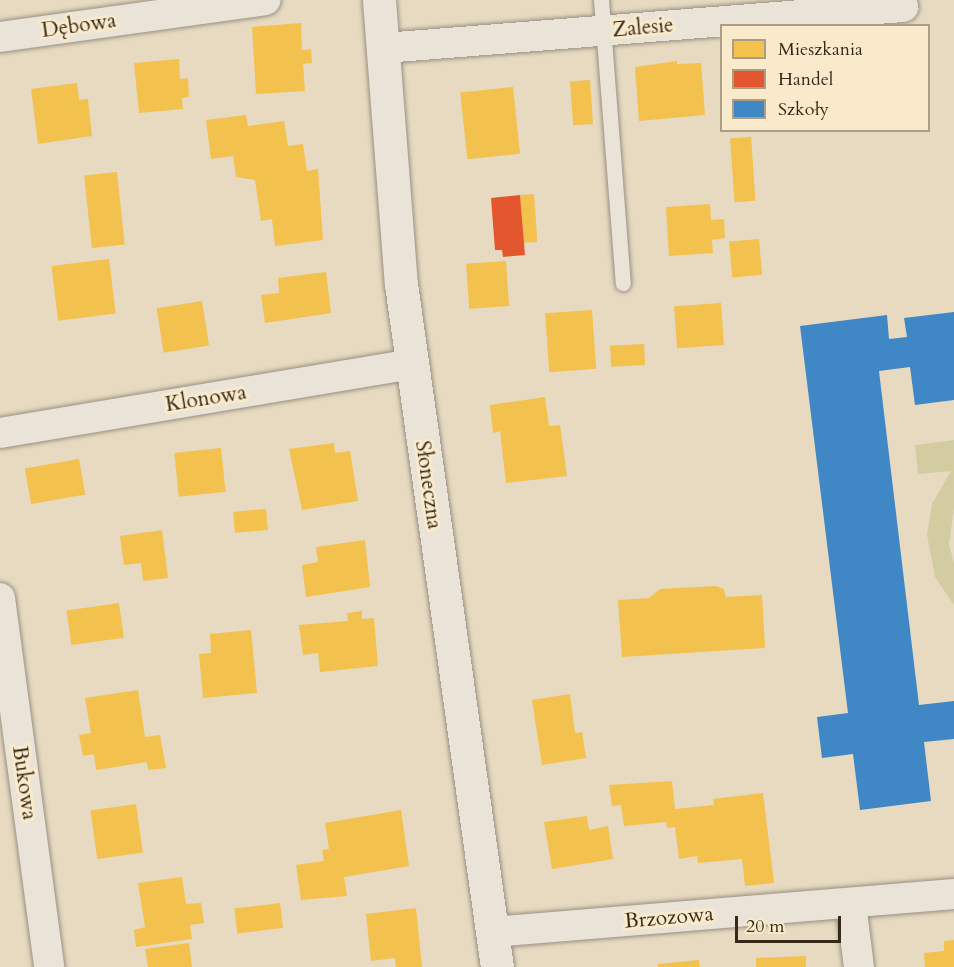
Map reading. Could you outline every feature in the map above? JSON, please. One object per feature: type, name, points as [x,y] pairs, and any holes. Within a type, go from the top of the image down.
[{"type":"street","name":"Dębowa","points":[[0,37],[265,0]]},
{"type":"street","name":"Słoneczna","points":[[379,0],[400,284],[497,967]]},
{"type":"street","name":"Zalesie","points":[[384,48],[903,7]]},
{"type":"street","name":"Klonowa","points":[[0,433],[411,364]]},
{"type":"street","name":"Bukowa","points":[[0,598],[49,967]]},
{"type":"street","name":"Brzozowa","points":[[492,932],[954,894]]},
{"type":"street","points":[[850,904],[860,967]]},
{"type":"lane","points":[[600,0],[623,283]]},
{"type":"shaded area","points":[[954,440],[954,509],[949,544],[954,564],[954,605],[935,577],[927,535],[932,504],[951,471],[918,474],[915,445]]},
{"type":"building: Mieszkania","points":[[301,23],[302,50],[311,49],[312,63],[303,64],[305,91],[256,94],[252,27]]},
{"type":"building: Mieszkania","points":[[179,59],[180,79],[188,78],[189,97],[182,98],[183,109],[139,113],[134,63]]},
{"type":"building: Mieszkania","points":[[677,61],[677,64],[701,63],[705,115],[639,121],[635,67]]},
{"type":"building: Mieszkania","points":[[590,80],[593,124],[573,125],[570,81]]},
{"type":"building: Mieszkania","points":[[77,83],[79,100],[88,99],[92,136],[38,144],[31,89]]},
{"type":"building: Mieszkania","points":[[513,87],[520,154],[467,159],[460,93]]},
{"type":"building: Mieszkania","points":[[246,115],[248,126],[284,121],[288,146],[303,144],[307,171],[318,169],[323,240],[275,246],[272,219],[261,221],[255,180],[236,177],[233,156],[211,159],[206,120]]},
{"type":"building: Mieszkania","points":[[751,137],[755,201],[735,202],[730,138]]},
{"type":"building: Mieszkania","points":[[117,172],[125,245],[92,248],[84,175]]},
{"type":"building: Mieszkania","points":[[534,194],[537,242],[523,243],[520,195]]},
{"type":"building: Mieszkania","points":[[710,204],[711,220],[724,219],[725,238],[712,240],[713,253],[669,256],[666,207]]},
{"type":"building: Mieszkania","points":[[759,239],[762,275],[732,277],[729,242]]},
{"type":"building: Mieszkania","points":[[109,259],[116,314],[58,321],[51,266]]},
{"type":"building: Mieszkania","points":[[506,261],[509,306],[469,309],[466,264]]},
{"type":"building: Mieszkania","points":[[326,272],[331,313],[265,323],[261,295],[279,293],[278,278]]},
{"type":"building: Mieszkania","points":[[202,301],[209,345],[164,353],[157,308]]},
{"type":"building: Mieszkania","points":[[721,303],[724,345],[677,348],[674,306]]},
{"type":"building: Mieszkania","points":[[592,310],[596,369],[549,372],[545,313]]},
{"type":"building: Mieszkania","points":[[644,344],[645,365],[611,367],[610,346]]},
{"type":"building: Mieszkania","points":[[545,397],[549,426],[560,425],[567,476],[506,483],[500,431],[493,433],[490,405]]},
{"type":"building: Mieszkania","points":[[334,443],[335,453],[350,451],[358,501],[302,510],[289,449]]},
{"type":"building: Mieszkania","points":[[221,448],[226,492],[179,497],[174,453]]},
{"type":"building: Mieszkania","points":[[79,459],[85,494],[31,504],[25,469]]},
{"type":"building: Mieszkania","points":[[266,509],[268,530],[235,533],[233,512]]},
{"type":"building: Mieszkania","points":[[162,530],[168,578],[143,581],[141,563],[124,565],[120,536]]},
{"type":"building: Mieszkania","points":[[365,540],[370,587],[306,597],[302,565],[318,562],[316,547]]},
{"type":"building: Mieszkania","points":[[716,586],[724,589],[726,597],[762,595],[765,648],[622,657],[618,600],[649,598],[660,589]]},
{"type":"building: Mieszkania","points":[[119,603],[124,638],[71,645],[67,610]]},
{"type":"building: Mieszkania","points":[[362,611],[362,619],[374,618],[378,666],[320,672],[318,653],[303,655],[299,625],[348,621],[347,613]]},
{"type":"building: Mieszkania","points":[[251,630],[257,693],[203,698],[199,654],[211,653],[210,634]]},
{"type":"building: Mieszkania","points":[[138,690],[145,737],[160,735],[166,768],[148,770],[147,762],[96,770],[94,754],[83,756],[79,735],[91,733],[85,698]]},
{"type":"building: Mieszkania","points":[[570,694],[575,733],[582,732],[586,758],[542,765],[532,700]]},
{"type":"building: Mieszkania","points":[[672,781],[675,809],[714,805],[713,799],[763,793],[774,883],[745,886],[742,859],[698,863],[697,856],[679,859],[675,827],[667,828],[666,822],[624,826],[621,805],[612,806],[609,785]]},
{"type":"building: Mieszkania","points":[[136,804],[143,853],[97,859],[90,810]]},
{"type":"building: Mieszkania","points":[[401,810],[409,866],[344,877],[347,896],[301,900],[296,865],[324,861],[322,850],[329,849],[325,823]]},
{"type":"building: Mieszkania","points":[[587,816],[589,830],[608,826],[613,859],[552,869],[544,822]]},
{"type":"building: Mieszkania","points":[[182,877],[186,904],[201,903],[204,923],[190,925],[192,939],[136,947],[134,930],[145,927],[138,883]]},
{"type":"building: Mieszkania","points":[[280,903],[283,928],[237,933],[234,909]]},
{"type":"building: Mieszkania","points":[[416,908],[422,967],[396,967],[395,958],[371,961],[366,914]]},
{"type":"building: Mieszkania","points":[[954,940],[954,967],[925,967],[924,953],[944,951],[944,941]]},
{"type":"building: Mieszkania","points":[[189,943],[192,967],[148,967],[145,949]]},
{"type":"building: Mieszkania","points":[[806,956],[806,967],[756,967],[756,958]]},
{"type":"building: Mieszkania","points":[[699,960],[700,967],[658,967],[658,964]]},
{"type":"building: Handel","points":[[520,195],[525,255],[503,257],[502,250],[495,250],[491,198]]},
{"type":"building: Szkoły","points":[[954,312],[954,400],[915,405],[910,367],[879,371],[919,705],[954,701],[954,739],[924,742],[931,801],[860,810],[853,754],[822,758],[817,717],[848,713],[800,326],[887,315],[889,339],[907,337],[904,318]]}]
